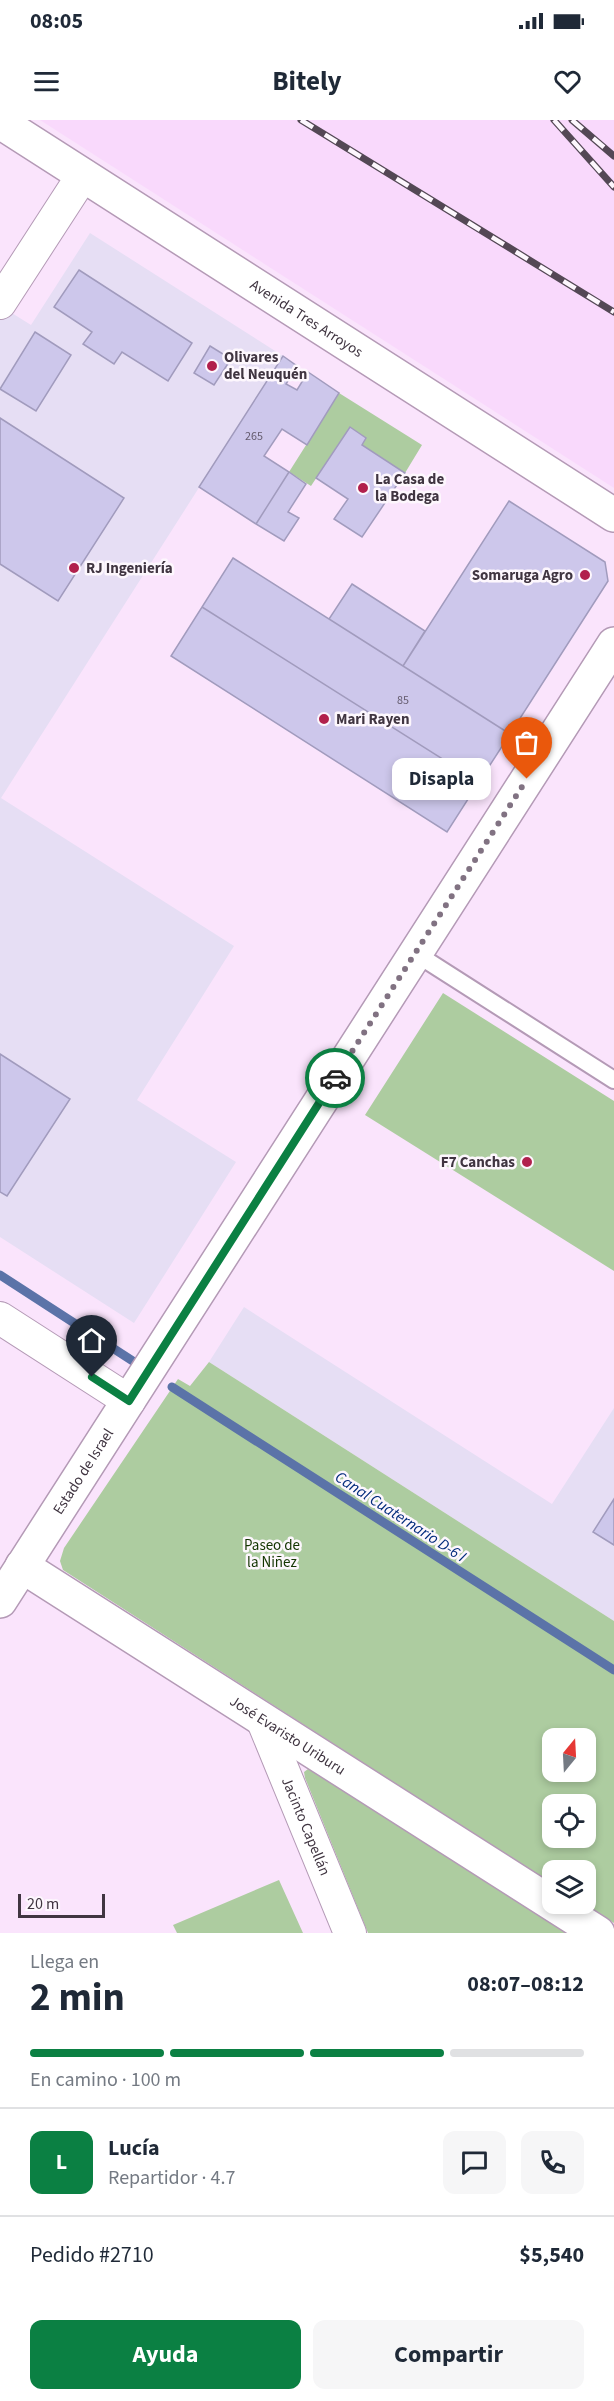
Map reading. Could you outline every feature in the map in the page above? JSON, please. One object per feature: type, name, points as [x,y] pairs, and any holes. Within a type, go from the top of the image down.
[{"type":"street","name":"Avenida Tres Arroyos","points":[[0,122],[614,514]]},
{"type":"street","points":[[0,303],[83,175]]},
{"type":"street","name":"Estado de Israel","points":[[0,1601],[614,644]]},
{"type":"street","points":[[0,1318],[129,1401]]},
{"type":"street","name":"José Evaristo Uriburu","points":[[22,1566],[598,1933]]},
{"type":"street","name":"Jacinto Capellán","points":[[262,1719],[350,1933]]},
{"type":"lane","points":[[416,953],[614,1080]]},
{"type":"shaded area","points":[[40,120],[614,120],[614,488]]},
{"type":"shaded area","points":[[90,233],[283,356],[1,798],[234,946],[137,1100],[236,1162],[134,1323],[0,1237],[0,320],[7,310],[31,325]]},
{"type":"shaded area","points":[[244,1307],[552,1504],[614,1408],[614,1621],[209,1362]]},
{"type":"green space","points":[[339,393],[422,445],[405,473],[362,445],[366,438],[350,427],[311,486],[289,472]]},
{"type":"green space","name":"F7 Canchas","points":[[443,993],[614,1101],[614,1271],[365,1115]]},
{"type":"green space","name":"Paseo de la Niñez","points":[[209,1362],[614,1621],[614,1923],[596,1912],[596,1860],[542,1860],[542,1878],[63,1570],[60,1561],[64,1548],[178,1379],[190,1386]]},
{"type":"green space","points":[[308,1769],[567,1933],[368,1933],[305,1778],[304,1772]]},
{"type":"green space","points":[[279,1880],[303,1933],[177,1933],[173,1925]]},
{"type":"building","points":[[79,270],[192,343],[168,381],[122,352],[114,364],[83,344],[92,332],[54,307]]},
{"type":"building","points":[[35,332],[71,355],[36,411],[0,389]]},
{"type":"building","name":"Olivares del Neuquén","points":[[210,346],[231,359],[214,385],[194,373]]},
{"type":"building","points":[[283,356],[297,366],[286,384],[297,390],[308,372],[339,393],[307,445],[282,429],[264,456],[289,472],[256,524],[199,487]]},
{"type":"building","points":[[0,418],[124,498],[58,601],[0,564]]},
{"type":"building","name":"La Casa de la Bodega","points":[[350,427],[366,438],[362,445],[405,473],[362,537],[334,519],[348,499],[316,478]]},
{"type":"building","points":[[289,472],[306,484],[288,512],[299,518],[284,541],[256,524]]},
{"type":"building","points":[[509,501],[605,562],[608,581],[510,734],[403,666]]},
{"type":"building","points":[[233,558],[510,734],[479,782],[202,607]]},
{"type":"building","points":[[352,584],[425,631],[403,666],[329,619]]},
{"type":"building","name":"Mari Rayen","points":[[202,607],[479,782],[447,832],[171,656]]},
{"type":"building","points":[[0,1054],[70,1099],[7,1196],[0,1192]]},
{"type":"building","points":[[614,1499],[614,1545],[593,1532]]},
{"type":"waterway","name":"Canal Cuaternario D-6 I","points":[[0,1275],[142,1367]]},
{"type":"waterway","name":"Canal Cuaternario D-6 I","points":[[172,1387],[614,1670]]},
{"type":"railway","points":[[301,120],[614,312]]},
{"type":"railway","points":[[554,120],[614,187]]},
{"type":"railway","points":[[572,120],[614,156]]},
{"type":"way so far","points":[[335,1078],[527,779]]},
{"type":"place","name":"Olivares del Neuquén","points":[[212,366]]},
{"type":"place","name":"La Casa de la Bodega","points":[[363,488]]},
{"type":"place","name":"RJ Ingeniería","points":[[74,568]]},
{"type":"place","name":"Somaruga Agro","points":[[585,575]]},
{"type":"place","name":"Mari Rayen","points":[[324,719]]},
{"type":"place","name":"Disapla","points":[[527,779]]},
{"type":"place","name":"F7 Canchas","points":[[527,1162]]},
{"type":"route","points":[[92,1377],[129,1401],[335,1078]]}]
